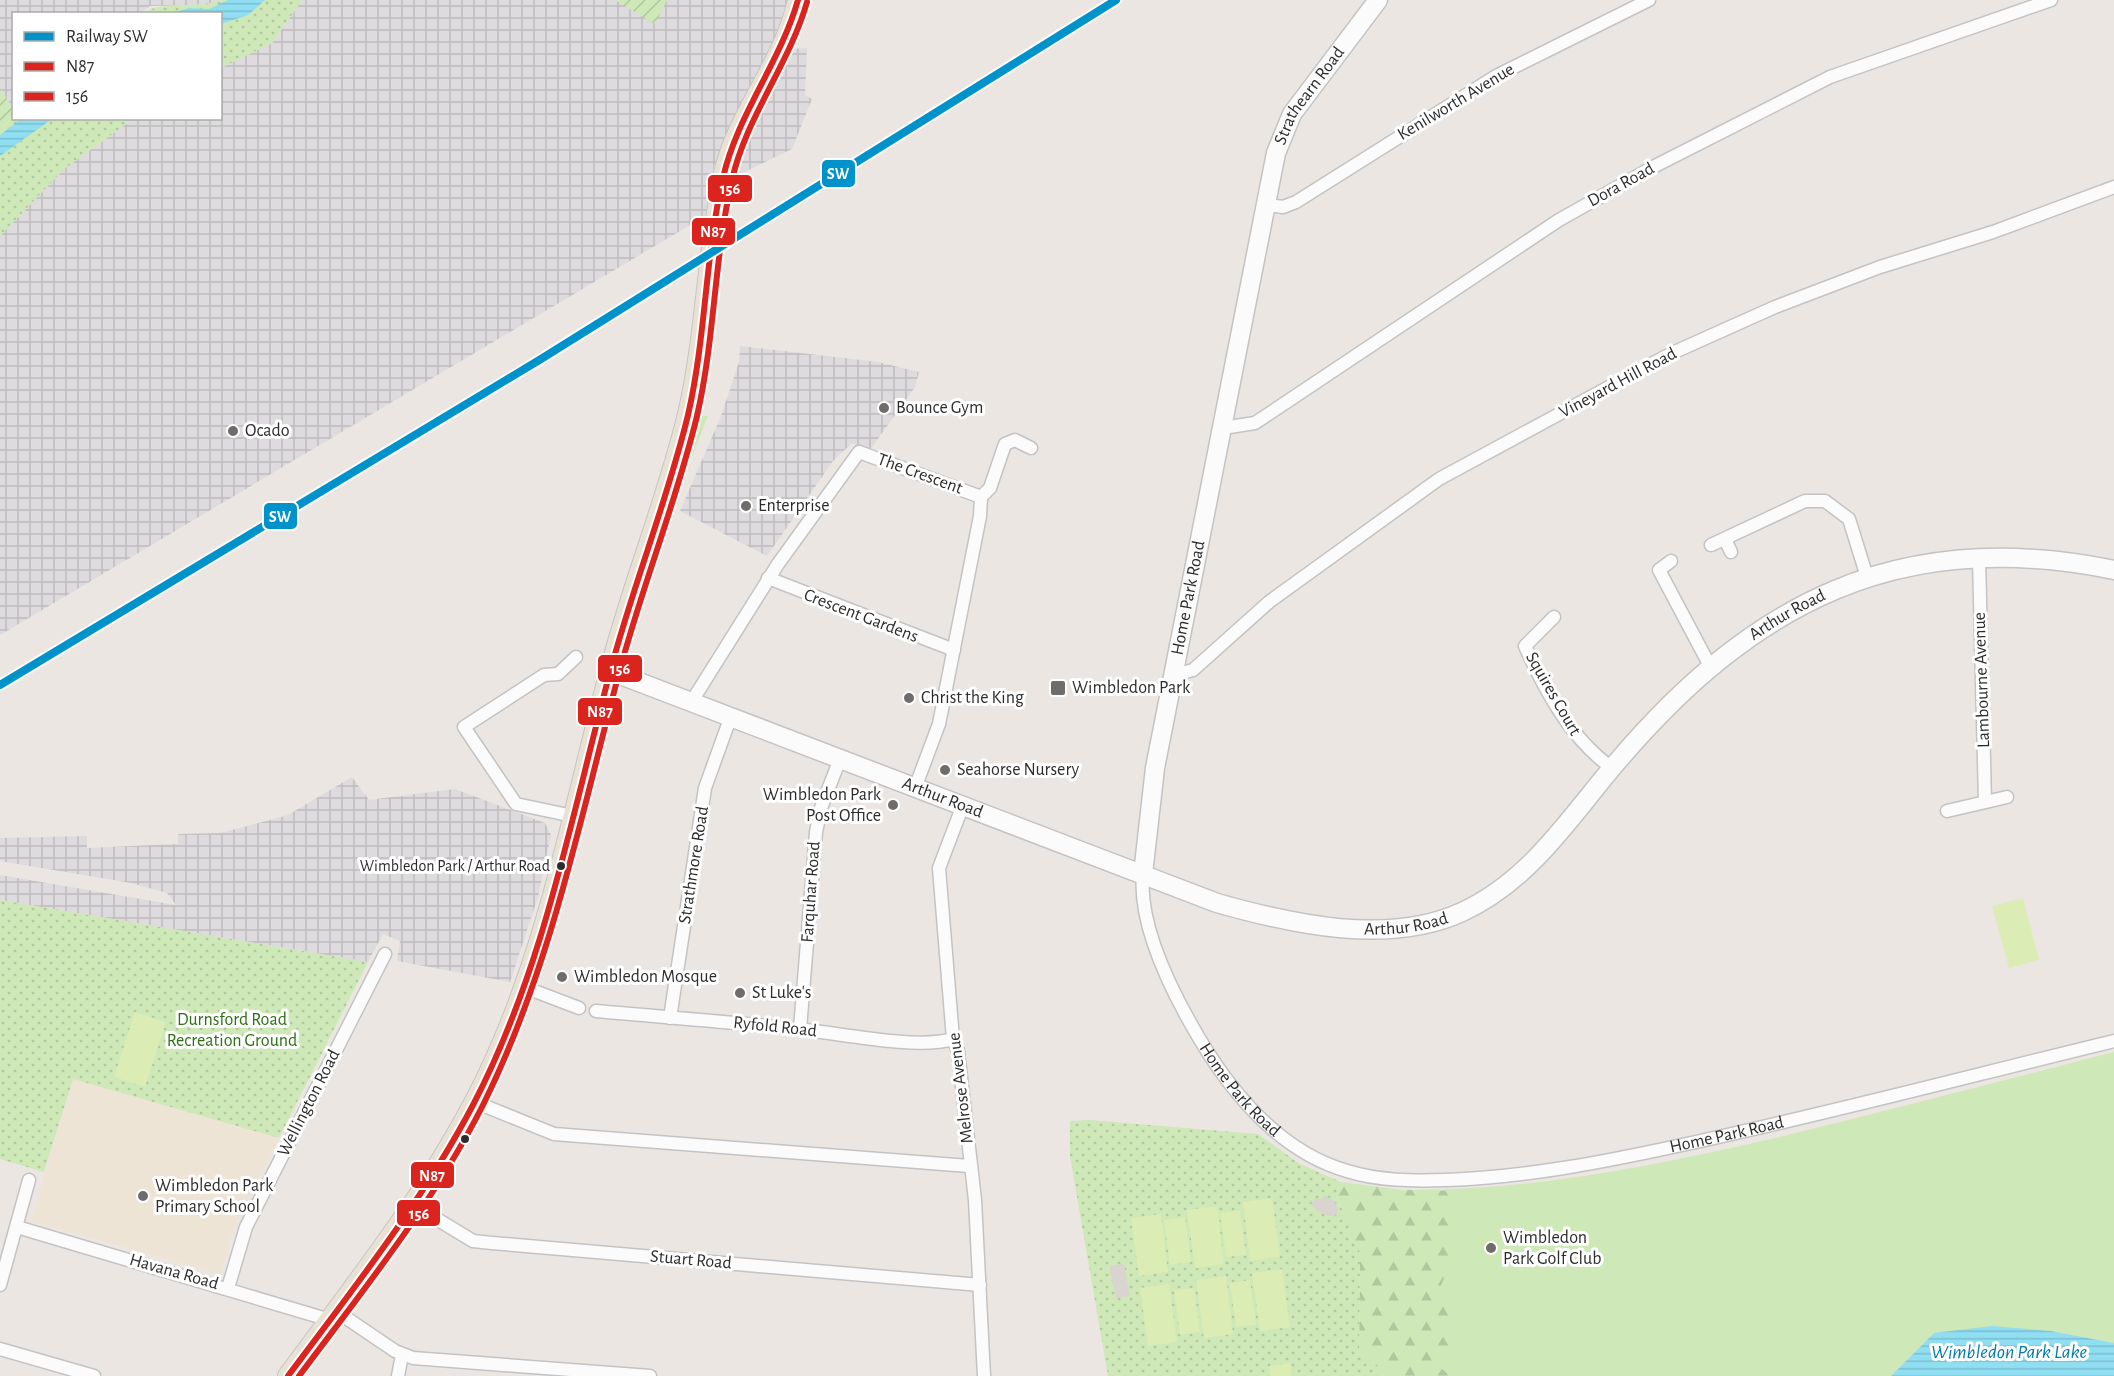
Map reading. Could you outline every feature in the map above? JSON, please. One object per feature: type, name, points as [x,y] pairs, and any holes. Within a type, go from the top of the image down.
[{"type":"main road","points":[[288,1376],[412,1204],[475,1102],[537,954],[610,670],[687,416],[698,365],[723,175],[731,149],[775,65],[794,20],[798,0]]},
{"type":"street","name":"Strathearn Road","points":[[1268,205],[1276,153],[1292,114],[1378,0]]},
{"type":"street","name":"Kenilworth Avenue","points":[[1268,205],[1283,207],[1296,202],[1496,76],[1649,0]]},
{"type":"street","name":"Dora Road","points":[[1223,428],[1255,423],[1559,220],[1655,166],[1830,77],[2051,0]]},
{"type":"street","name":"Vineyard Hill Road","points":[[1174,675],[1192,670],[1269,602],[1439,479],[1670,354],[1774,307],[1870,271],[1994,232],[2114,187]]},
{"type":"street","name":"Home Park Road","points":[[1268,205],[1155,768],[1142,883],[1152,934],[1184,1012],[1227,1081],[1247,1105],[1277,1133],[1331,1165],[1365,1175],[1411,1181],[1505,1177],[1558,1170],[1774,1126],[2114,1041]]},
{"type":"street","points":[[981,497],[990,488],[1005,444],[1015,440],[1031,448]]},
{"type":"street","name":"The Crescent","points":[[692,701],[768,578],[859,452],[981,497],[980,516],[937,732],[915,788]]},
{"type":"street","points":[[1711,545],[1805,501],[1826,501],[1849,519],[1867,577]]},
{"type":"street","points":[[1725,539],[1731,552]]},
{"type":"street","name":"Arthur Road","points":[[610,670],[1217,903],[1295,923],[1358,929],[1406,927],[1461,913],[1503,889],[1538,858],[1579,811],[1612,768],[1675,698],[1710,666],[1748,637],[1788,612],[1867,577],[1923,564],[2025,556],[2114,570]]},
{"type":"street","name":"Lambourne Avenue","points":[[1978,559],[1985,801]]},
{"type":"street","points":[[1671,561],[1659,570],[1710,666]]},
{"type":"street","name":"Crescent Gardens","points":[[768,578],[954,650]]},
{"type":"street","name":"Squires Court","points":[[1554,617],[1526,646],[1536,670],[1581,742],[1612,768]]},
{"type":"street","points":[[573,816],[516,804],[464,727],[544,675],[558,674],[576,657]]},
{"type":"street","name":"Strathmore Road","points":[[670,1018],[705,788],[731,716]]},
{"type":"street","name":"Farquhar Road","points":[[800,1029],[818,818],[840,759]]},
{"type":"street","points":[[1947,811],[2007,797]]},
{"type":"street","name":"Melrose Avenue","points":[[963,805],[939,868],[953,1039],[958,1051],[969,1166],[975,1200],[984,1376]]},
{"type":"street","name":"Wellington Road","points":[[228,1288],[246,1227],[384,954]]},
{"type":"street","points":[[524,987],[579,1008]]},
{"type":"street","name":"Ryfold Road","points":[[596,1011],[937,1043],[953,1039]]},
{"type":"street","points":[[475,1102],[554,1134],[969,1166]]},
{"type":"street","points":[[0,1285],[29,1180]]},
{"type":"street","name":"Stuart Road","points":[[412,1204],[474,1240],[492,1243],[980,1285]]},
{"type":"street","name":"Havana Road","points":[[17,1227],[228,1288],[333,1315],[402,1355]]},
{"type":"street","points":[[0,1349],[94,1376]]},
{"type":"street","points":[[398,1376],[402,1355],[516,1371],[650,1376]]},
{"type":"shaded area","points":[[0,0],[222,0],[208,5],[150,6],[142,12],[12,12],[12,107],[0,88]]},
{"type":"shaded area","points":[[302,0],[787,0],[775,41],[714,166],[707,215],[0,635],[0,236],[64,169],[132,120],[222,120],[222,68],[272,43]]},
{"type":"shaded area","points":[[807,48],[805,95],[812,99],[792,149],[732,178],[750,128],[793,49]]},
{"type":"shaded area","points":[[740,346],[878,362],[919,372],[915,387],[870,450],[852,443],[833,461],[767,556],[680,511],[721,416],[739,362]]},
{"type":"shaded area","points":[[352,777],[369,800],[455,789],[545,823],[551,835],[538,897],[510,982],[397,961],[400,941],[383,934],[368,962],[0,900],[0,875],[176,905],[167,893],[131,883],[0,861],[0,838],[87,836],[87,848],[178,844],[178,834],[221,833],[288,815]]},
{"type":"shaded area","name":"Wimbledon Park Primary School","points":[[73,1079],[279,1138],[235,1224],[220,1274],[31,1221]]},
{"type":"shaded area","points":[[1324,1195],[1335,1202],[1338,1210],[1335,1216],[1328,1216],[1316,1210],[1311,1204],[1314,1199],[1322,1199]]},
{"type":"shaded area","points":[[1124,1264],[1130,1296],[1116,1298],[1109,1266]]},
{"type":"green space","points":[[222,0],[302,0],[272,43],[222,68],[222,12],[145,12],[159,7],[212,3]]},
{"type":"green space","points":[[615,0],[667,0],[655,24]]},
{"type":"green space","points":[[0,88],[12,107],[12,118],[0,130]]},
{"type":"green space","points":[[12,118],[12,120],[132,120],[64,169],[0,236],[0,130]]},
{"type":"green space","points":[[696,415],[708,416],[665,525]]},
{"type":"green space","points":[[2023,898],[2039,960],[2009,968],[1992,906]]},
{"type":"green space","name":"Durnsford Road Recreation Ground","points":[[0,900],[368,962],[279,1138],[73,1079],[44,1172],[0,1159]]},
{"type":"green space","points":[[135,1012],[166,1022],[145,1087],[114,1077]]},
{"type":"green space","name":"Wimbledon Park Golf Club","points":[[2114,1052],[2114,1343],[2051,1331],[1934,1333],[1891,1376],[1451,1376],[1437,1365],[1403,1190],[1494,1187],[1629,1169],[1762,1141]]},
{"type":"green space","points":[[1089,1120],[1258,1134],[1300,1164],[1341,1182],[1336,1195],[1360,1253],[1359,1351],[1381,1368],[1383,1376],[1108,1376],[1070,1156],[1070,1121]]},
{"type":"green space","points":[[1341,1182],[1403,1190],[1452,1191],[1450,1265],[1438,1292],[1454,1301],[1461,1318],[1449,1330],[1450,1358],[1437,1365],[1451,1376],[1383,1376],[1381,1368],[1359,1351],[1360,1253],[1336,1195]]},
{"type":"green space","points":[[1272,1198],[1280,1257],[1250,1261],[1243,1202]]},
{"type":"green space","points":[[1217,1206],[1224,1264],[1195,1268],[1187,1210]]},
{"type":"green space","points":[[1240,1210],[1246,1255],[1226,1257],[1220,1213]]},
{"type":"green space","points":[[1161,1214],[1168,1272],[1139,1276],[1131,1218]]},
{"type":"green space","points":[[1185,1217],[1191,1262],[1170,1265],[1164,1220]]},
{"type":"green space","points":[[1282,1269],[1290,1327],[1260,1331],[1252,1273]]},
{"type":"green space","points":[[1226,1276],[1233,1334],[1204,1338],[1196,1280]]},
{"type":"green space","points":[[1250,1280],[1256,1325],[1236,1327],[1230,1283]]},
{"type":"green space","points":[[1169,1284],[1177,1342],[1148,1346],[1140,1288]]},
{"type":"green space","points":[[1194,1288],[1200,1332],[1180,1335],[1174,1290]]},
{"type":"green space","points":[[1290,1363],[1292,1376],[1270,1376],[1269,1366]]},
{"type":"water","points":[[228,0],[265,0],[248,15],[222,24],[222,12],[176,12],[189,8],[209,9]]},
{"type":"water","points":[[20,120],[51,120],[0,156],[0,135]]},
{"type":"water","name":"Wimbledon Park Lake","points":[[1992,1326],[2051,1331],[2114,1343],[2114,1376],[1891,1376],[1934,1333]]},
{"type":"rail line","name":"SW","points":[[0,685],[541,359],[1116,0]]},
{"type":"transit line","name":"N87","points":[[288,1376],[362,1278],[432,1176],[473,1105],[498,1053],[519,1000],[553,892],[619,640],[670,480],[688,415],[699,356],[712,237],[723,178],[738,132],[781,46],[798,0]]},
{"type":"transit line","name":"156","points":[[299,1376],[373,1278],[443,1176],[483,1105],[507,1053],[527,1000],[562,892],[628,641],[689,448],[708,357],[721,239],[732,180],[747,134],[790,48],[807,2]]},
{"type":"place","name":"Bounce Gym","points":[[884,408]]},
{"type":"place","name":"Ocado","points":[[233,431]]},
{"type":"place","name":"Enterprise","points":[[746,506]]},
{"type":"place","name":"Wimbledon Park","points":[[1058,688]]},
{"type":"place","name":"Christ the King","points":[[909,698]]},
{"type":"place","name":"Seahorse Nursery","points":[[945,770]]},
{"type":"place","name":"Wimbledon Park Post Office","points":[[893,805]]},
{"type":"place","name":"Wimbledon Park / Arthur Road","points":[[561,866]]},
{"type":"place","name":"Wimbledon Mosque","points":[[562,977]]},
{"type":"place","name":"St Luke's","points":[[740,993]]},
{"type":"place","name":"Wimbledon Park Primary School","points":[[143,1196]]},
{"type":"place","name":"Wimbledon Park Golf Club","points":[[1491,1248]]}]
